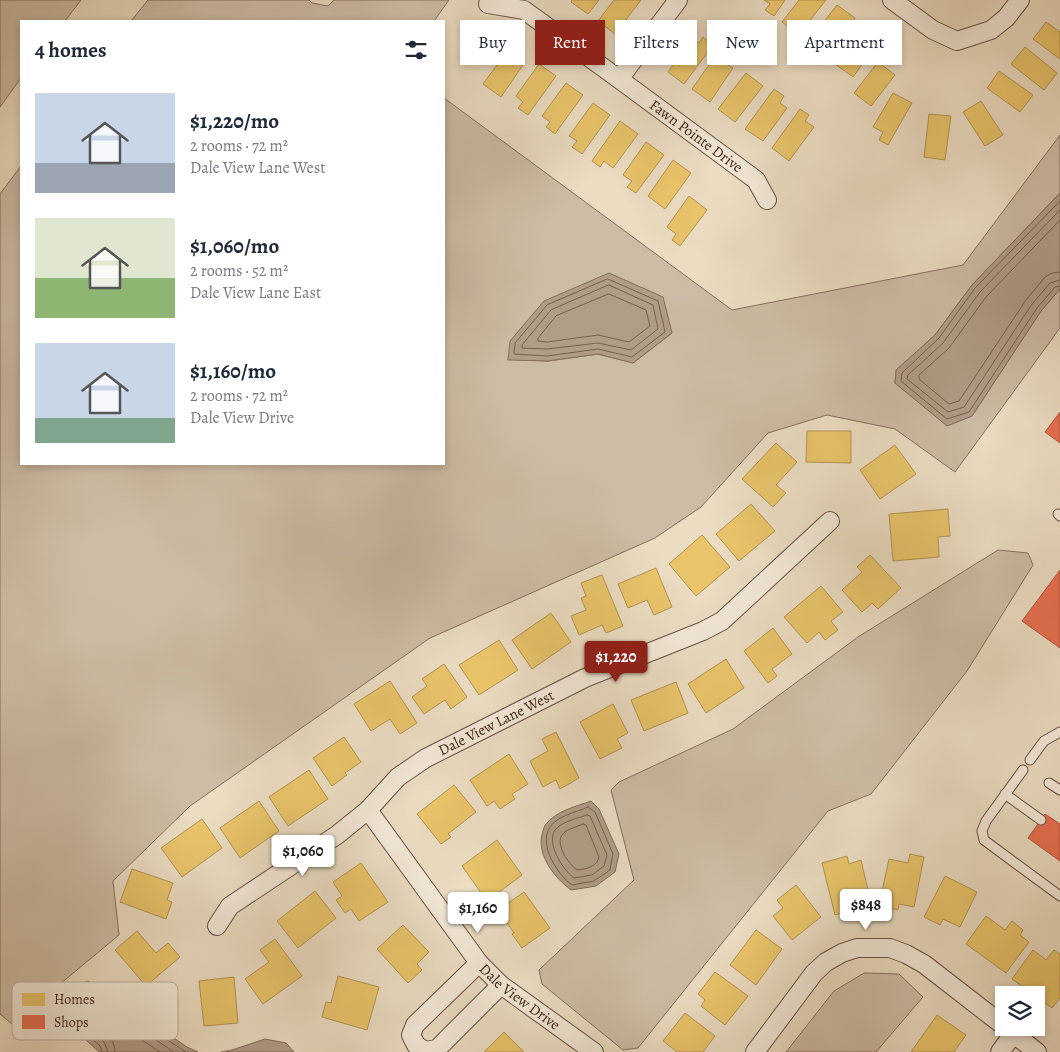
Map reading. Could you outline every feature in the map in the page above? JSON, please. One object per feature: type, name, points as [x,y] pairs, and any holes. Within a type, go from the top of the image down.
[{"type":"street","points":[[620,79],[678,0]]},
{"type":"street","points":[[892,0],[933,30],[957,41],[991,30],[1006,18],[1020,0]]},
{"type":"street","name":"Fawn Pointe Drive","points":[[488,4],[524,10],[756,180],[766,200]]},
{"type":"street","name":"Dale View Lane West","points":[[217,926],[230,906],[337,834],[368,810],[398,778],[426,758],[585,678],[722,622],[830,521]]},
{"type":"street","name":"Dale View Drive","points":[[368,810],[479,963],[501,985],[594,1052]]},
{"type":"street","points":[[755,1052],[814,973],[826,962],[842,953],[858,948],[890,948],[906,954],[924,964],[995,1019]]},
{"type":"street","points":[[479,963],[415,1025],[411,1035],[416,1045],[425,1052],[437,1049],[501,985]]},
{"type":"street","points":[[1000,1052],[1006,1036]]},
{"type":"street","points":[[1017,1036],[1037,1052]]},
{"type":"lane","points":[[1030,760],[1044,741],[1060,732]]},
{"type":"lane","points":[[1023,770],[986,821],[982,831],[984,840],[1060,896]]},
{"type":"lane","points":[[1050,783],[1060,790]]},
{"type":"lane","points":[[1005,794],[1041,820]]},
{"type":"shaded area","points":[[0,0],[81,0],[66,20],[20,20],[20,79],[0,107]]},
{"type":"shaded area","points":[[148,0],[309,0],[312,3],[328,6],[334,0],[449,0],[435,20],[132,20]]},
{"type":"shaded area","points":[[445,99],[732,310],[963,265],[1060,135],[1060,193],[972,285],[935,335],[897,370],[895,383],[947,425],[972,416],[1041,311],[1060,289],[1060,328],[955,472],[895,429],[827,415],[768,433],[701,507],[655,538],[430,638],[190,806],[113,881],[119,935],[62,982],[12,982],[12,1024],[0,1014],[0,194],[20,167],[20,465],[445,465]],"holes":[[[672,333],[633,363],[598,354],[548,361],[508,359]]]},
{"type":"shaded area","points":[[998,550],[1028,553],[1033,565],[967,671],[871,794],[828,811],[638,1048],[623,1050],[542,984],[539,970],[634,880],[611,790],[619,782],[733,729],[858,637]]},
{"type":"shaded area","points":[[864,973],[899,974],[923,997],[876,1052],[786,1052],[834,991]]},
{"type":"water","points":[[1060,193],[1060,289],[1041,311],[972,416],[947,426],[895,383],[896,370],[935,335],[972,285]]},
{"type":"water","points":[[609,273],[663,297],[672,333],[633,363],[598,354],[548,361],[508,360],[510,341],[544,301]]},
{"type":"water","points":[[591,801],[599,809],[619,854],[615,872],[596,886],[571,890],[553,873],[549,866],[542,851],[542,835],[545,825],[550,819]]},
{"type":"water","points":[[265,1039],[286,1043],[294,1052],[221,1052],[232,1050]]},
{"type":"water","points":[[86,1040],[176,1040],[198,1052],[99,1052]]},
{"type":"building: Homes","points":[[572,0],[599,0],[588,14],[571,2]]},
{"type":"building: Homes","points":[[614,0],[641,0],[626,20],[615,20],[615,34],[605,26],[605,20],[599,20]]},
{"type":"building: Homes","points":[[764,0],[785,0],[774,16],[765,10],[770,4]]},
{"type":"building: Homes","points":[[799,0],[826,0],[810,20],[787,20],[787,26],[782,22]]},
{"type":"building: Homes","points":[[837,5],[855,18],[853,20],[825,20]]},
{"type":"building: Homes","points":[[1046,22],[1060,32],[1060,59],[1033,39]]},
{"type":"building: Homes","points":[[703,37],[707,40],[707,53],[684,84],[668,72],[673,65],[697,65],[697,42],[699,43]]},
{"type":"building: Homes","points":[[1025,47],[1057,73],[1044,90],[1011,64]]},
{"type":"building: Homes","points":[[497,65],[523,65],[501,97],[483,84]]},
{"type":"building: Homes","points":[[538,65],[556,76],[528,115],[518,108],[523,102],[516,96]]},
{"type":"building: Homes","points":[[709,65],[728,65],[733,68],[710,102],[692,89]]},
{"type":"building: Homes","points":[[836,65],[862,65],[853,77]]},
{"type":"building: Homes","points":[[876,65],[882,65],[895,75],[871,106],[854,93]]},
{"type":"building: Homes","points":[[999,71],[1033,95],[1020,112],[987,88]]},
{"type":"building: Homes","points":[[746,73],[763,86],[735,122],[718,109]]},
{"type":"building: Homes","points":[[566,83],[583,95],[555,134],[546,127],[550,122],[542,116]]},
{"type":"building: Homes","points":[[774,89],[784,96],[780,103],[787,108],[763,141],[745,129]]},
{"type":"building: Homes","points":[[893,93],[912,103],[888,145],[879,140],[883,132],[873,127]]},
{"type":"building: Homes","points":[[981,101],[1003,135],[985,146],[963,112]]},
{"type":"building: Homes","points":[[593,103],[610,115],[582,154],[572,147],[577,141],[569,136]]},
{"type":"building: Homes","points":[[800,109],[809,115],[805,121],[814,127],[789,161],[772,148]]},
{"type":"building: Homes","points":[[929,114],[951,116],[945,160],[924,157]]},
{"type":"building: Homes","points":[[620,121],[638,134],[613,168],[604,161],[600,167],[592,161]]},
{"type":"building: Homes","points":[[646,142],[664,155],[636,193],[627,187],[632,181],[623,175]]},
{"type":"building: Homes","points":[[673,160],[691,173],[665,209],[648,196]]},
{"type":"building: Homes","points":[[689,196],[707,210],[680,246],[672,240],[676,234],[667,227]]},
{"type":"building: Homes","points":[[807,431],[851,431],[851,463],[806,462]]},
{"type":"building: Homes","points":[[776,443],[797,462],[776,485],[786,493],[773,507],[742,479]]},
{"type":"building: Homes","points":[[895,445],[916,474],[880,499],[860,470]]},
{"type":"building: Homes","points":[[751,504],[775,531],[739,561],[716,534]]},
{"type":"building: Homes","points":[[948,509],[950,536],[938,537],[939,557],[893,561],[889,514]]},
{"type":"building: Homes","points":[[702,535],[730,567],[696,596],[669,564]]},
{"type":"building: Homes","points":[[870,555],[901,588],[878,609],[872,603],[862,612],[842,590],[862,572],[857,567]]},
{"type":"building: Homes","points":[[656,568],[672,607],[654,615],[647,600],[628,608],[618,584]]},
{"type":"building: Homes","points":[[602,575],[623,626],[606,633],[602,625],[579,635],[571,616],[586,610],[581,598],[586,596],[581,583]]},
{"type":"building: Homes","points":[[821,586],[843,612],[831,621],[838,630],[825,640],[819,632],[807,643],[784,617]]},
{"type":"building: Homes","points":[[551,613],[571,642],[532,669],[512,640]]},
{"type":"building: Homes","points":[[773,628],[792,654],[772,669],[777,676],[768,683],[744,651]]},
{"type":"building: Homes","points":[[499,640],[518,670],[479,695],[459,665]]},
{"type":"building: Homes","points":[[726,659],[744,688],[706,713],[688,684]]},
{"type":"building: Homes","points":[[444,664],[467,697],[451,709],[445,700],[424,714],[412,697],[427,686],[422,679]]},
{"type":"building: Homes","points":[[390,681],[417,723],[400,734],[390,719],[371,731],[354,704]]},
{"type":"building: Homes","points":[[676,682],[688,713],[644,731],[631,700]]},
{"type":"building: Homes","points":[[613,704],[628,733],[617,739],[622,748],[600,759],[580,722]]},
{"type":"building: Homes","points":[[556,732],[579,778],[560,789],[556,780],[543,787],[530,761],[548,751],[542,739]]},
{"type":"building: Homes","points":[[344,737],[361,762],[345,773],[347,775],[332,786],[313,758]]},
{"type":"building: Homes","points":[[509,754],[528,784],[512,794],[515,799],[500,809],[494,801],[487,806],[470,780]]},
{"type":"building: Homes","points":[[309,770],[328,799],[288,826],[269,797]]},
{"type":"building: Homes","points":[[454,785],[476,812],[448,834],[451,837],[441,844],[417,814]]},
{"type":"building: Homes","points":[[259,801],[279,831],[240,858],[220,828]]},
{"type":"building: Homes","points":[[202,819],[222,848],[182,877],[161,848]]},
{"type":"building: Homes","points":[[497,840],[522,875],[487,901],[462,866]]},
{"type":"building: Homes","points":[[910,854],[924,857],[914,907],[899,904],[898,910],[879,906],[889,859],[908,863]]},
{"type":"building: Homes","points":[[847,856],[849,864],[861,860],[868,890],[848,895],[852,910],[835,915],[822,863]]},
{"type":"building: Homes","points":[[361,863],[388,902],[359,921],[351,909],[345,913],[336,900],[342,896],[333,882]]},
{"type":"building: Homes","points":[[132,869],[173,883],[167,900],[172,902],[166,919],[120,902]]},
{"type":"building: Homes","points":[[945,876],[977,892],[960,927],[943,919],[940,925],[924,917]]},
{"type":"building: Homes","points":[[796,885],[821,917],[792,940],[773,916],[783,908],[777,900]]},
{"type":"building: Homes","points":[[315,891],[336,918],[298,948],[277,921]]},
{"type":"building: Homes","points":[[524,892],[550,928],[522,948],[498,910]]},
{"type":"building: Homes","points":[[986,916],[1005,930],[1012,921],[1023,930],[1020,935],[1029,942],[1006,973],[966,944]]},
{"type":"building: Homes","points":[[403,925],[429,952],[417,964],[422,970],[408,983],[377,949]]},
{"type":"building: Homes","points":[[756,930],[782,949],[756,985],[730,965]]},
{"type":"building: Homes","points":[[137,931],[156,953],[168,943],[180,957],[151,982],[143,982],[115,950]]},
{"type":"building: Homes","points":[[275,939],[302,976],[263,1004],[245,979],[269,962],[260,950]]},
{"type":"building: Homes","points":[[1033,950],[1046,960],[1054,950],[1060,954],[1060,998],[1052,1008],[1045,1003],[1045,986],[1022,986],[1012,979]]},
{"type":"building: Homes","points":[[715,972],[748,996],[725,1025],[701,1006],[705,1000],[698,994]]},
{"type":"building: Homes","points":[[338,976],[379,987],[367,1030],[322,1017],[326,1002],[331,1003]]},
{"type":"building: Homes","points":[[234,977],[238,1023],[204,1026],[199,981]]},
{"type":"building: Homes","points":[[685,1013],[715,1036],[703,1052],[677,1052],[663,1041]]},
{"type":"building: Homes","points":[[937,1015],[966,1035],[954,1052],[911,1052]]},
{"type":"building: Homes","points":[[504,1032],[524,1052],[484,1052]]},
{"type":"building: Shops","points":[[1060,412],[1060,443],[1045,432]]},
{"type":"building: Shops","points":[[1060,570],[1060,648],[1022,621]]},
{"type":"building: Shops","points":[[1045,814],[1060,824],[1060,861],[1028,838]]}]
